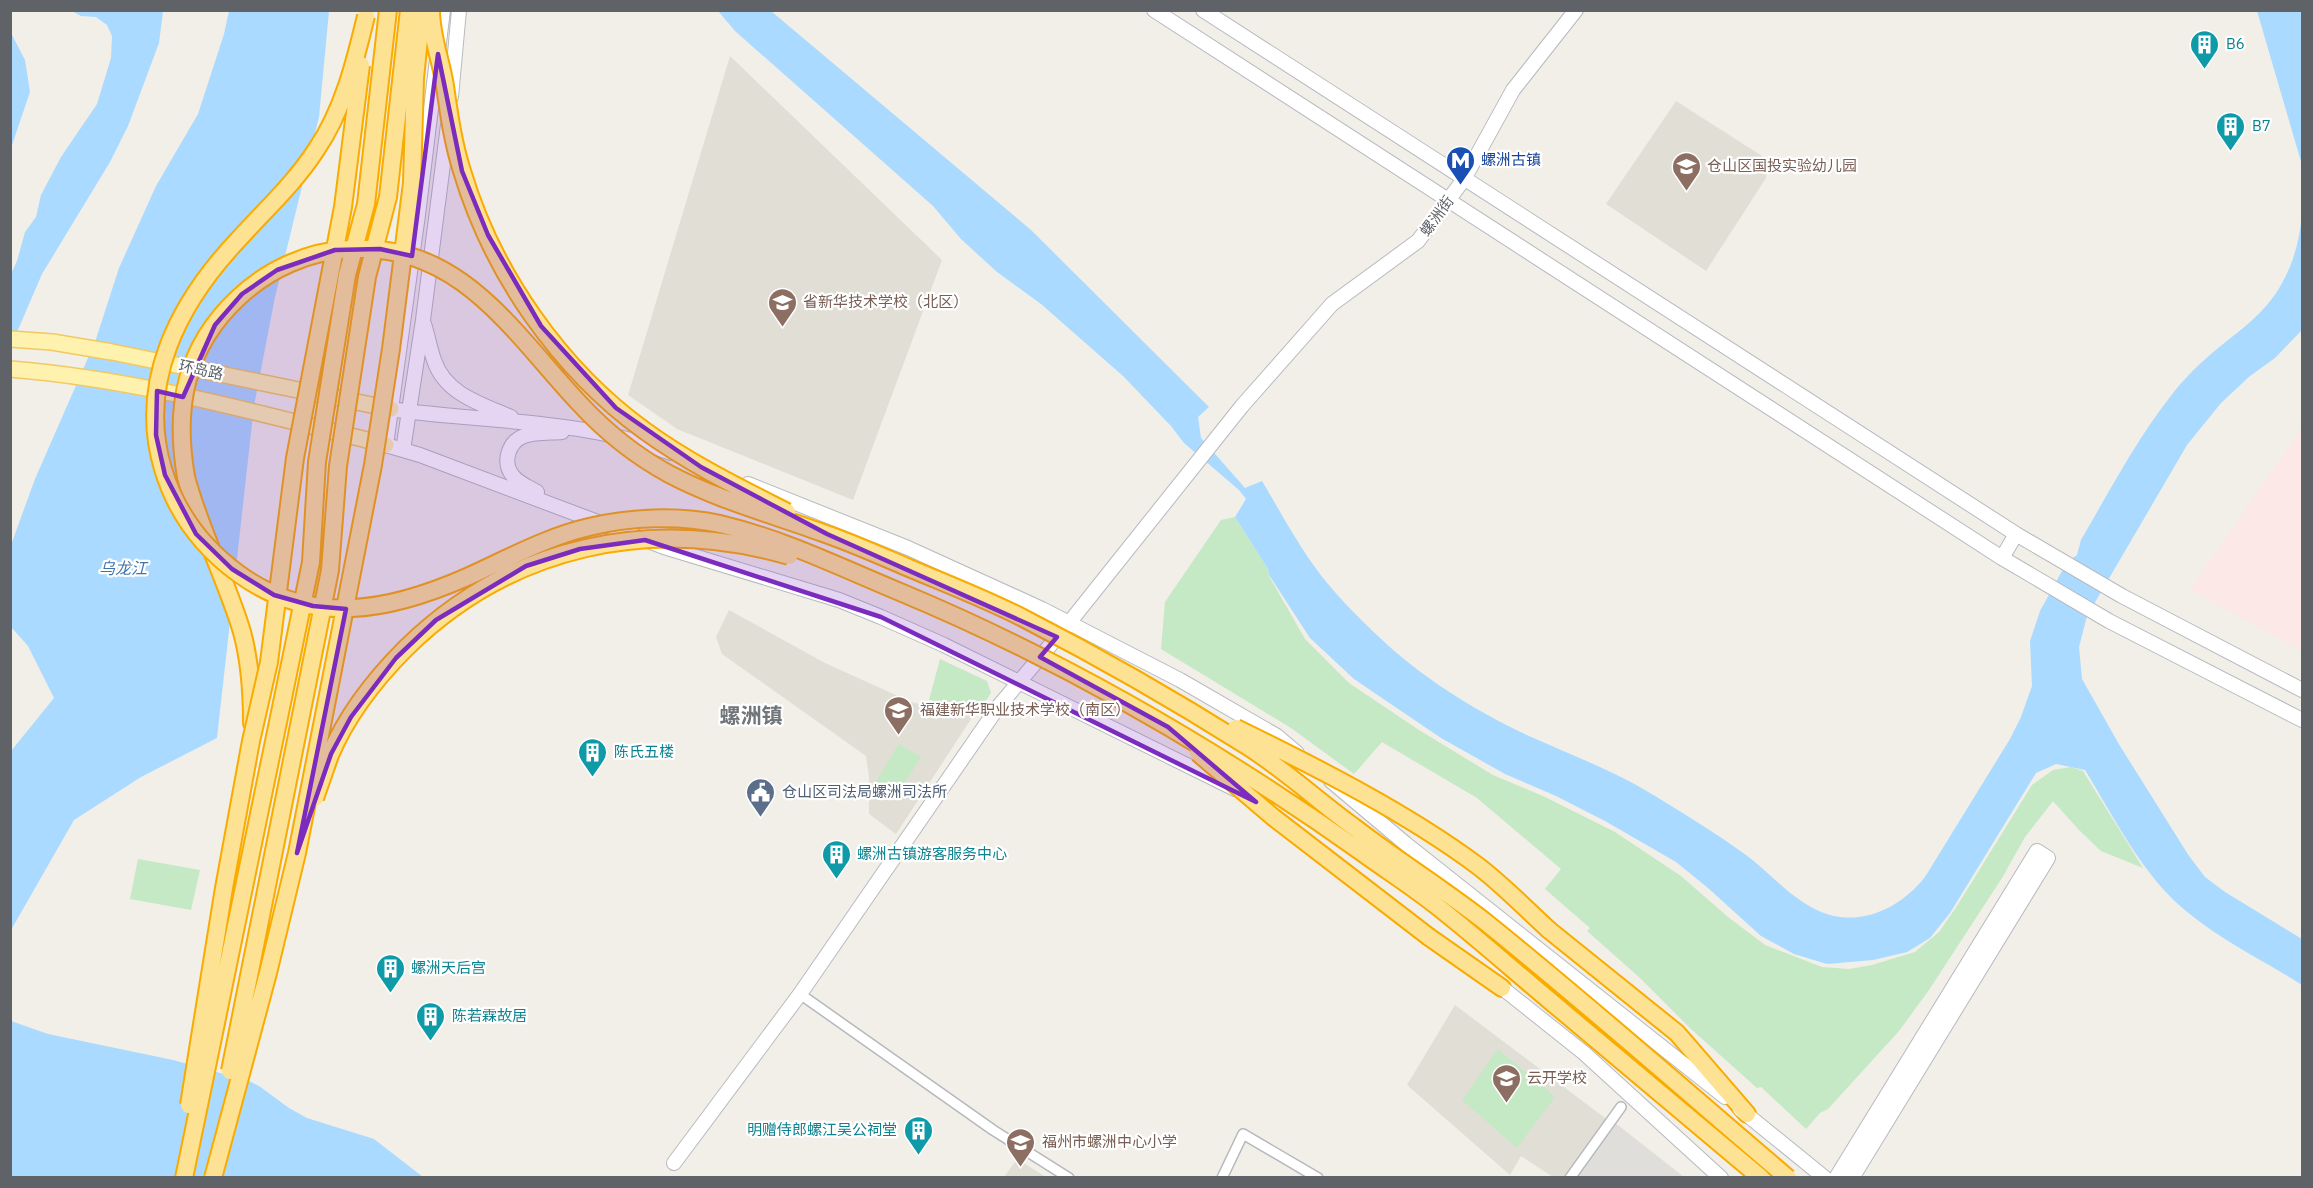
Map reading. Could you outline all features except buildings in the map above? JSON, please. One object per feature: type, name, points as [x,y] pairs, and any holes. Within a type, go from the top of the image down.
[{"type":"highway","points":[[184,1178],[311,562],[317,462],[347,275],[366,204],[388,10]]},
{"type":"highway","points":[[211,1178],[330,570],[338,466],[367,277],[388,197],[409,10]]},
{"type":"highway","points":[[211,1178],[268,973],[297,853],[385,396],[412,183],[415,78],[422,10]]},
{"type":"highway","points":[[431,10],[431,28],[443,74],[454,140],[465,181],[500,260],[527,306],[548,335],[587,380],[644,430],[701,467],[827,534]]},
{"type":"highway","points":[[366,13],[350,77],[329,130],[303,169],[232,246],[194,294],[178,320],[165,351],[158,380],[155,416],[160,457],[172,494],[196,534],[232,569],[274,595],[332,609],[382,606],[419,596],[460,580],[532,546],[588,527],[620,521],[662,519],[711,522],[757,534],[808,552],[955,615],[1077,675],[1219,756],[1299,808],[1436,906],[1761,1178]]},
{"type":"highway","points":[[179,1178],[224,888],[251,741],[269,662],[295,458],[343,207],[366,13]]},
{"type":"highway","points":[[251,741],[251,681],[242,635],[228,590],[195,509],[181,452],[181,407],[187,380],[207,338],[223,314],[253,285],[277,270],[314,254],[335,250],[380,249],[403,253],[433,263],[464,282],[528,344],[584,409],[644,458],[665,472],[724,500],[827,534],[1020,617],[1175,703],[1252,749],[1359,831],[1464,905],[1574,995],[1788,1178]]},
{"type":"highway","points":[[297,853],[331,754],[351,717],[372,686],[396,658],[436,620],[477,592],[526,566],[580,549],[609,543],[676,537],[706,539],[772,551],[835,568],[888,587]]},
{"type":"highway","points":[[1175,703],[1210,716],[1299,759],[1408,820],[1478,866],[1549,930],[1677,1033],[1747,1114]]},
{"type":"highway","points":[[1168,727],[1273,817],[1429,937],[1502,988]]},
{"type":"main road","name":"环岛路","points":[[10,339],[52,342],[112,352],[391,409]]},
{"type":"main road","name":"环岛路","points":[[10,369],[106,381],[255,412],[386,445]]},
{"type":"street","points":[[443,10],[418,215],[386,445],[695,557],[855,606],[944,645],[1236,790],[1266,808],[1426,925],[1584,1053],[1721,1178]]},
{"type":"street","points":[[403,450],[443,176],[459,10]]},
{"type":"street","points":[[1154,10],[2002,558],[2109,621],[2302,720]]},
{"type":"street","points":[[1203,10],[2016,534],[2122,596],[2302,690]]},
{"type":"street","name":"螺洲街","points":[[674,1163],[800,994],[932,800],[1018,683],[1069,623],[1235,415],[1332,303],[1418,241],[1464,179],[1513,90],[1576,10]]},
{"type":"street","points":[[423,320],[434,362],[447,382],[467,398],[521,421]]},
{"type":"street","points":[[391,409],[585,429],[666,451],[943,563],[1069,623],[1180,680],[1277,736],[1406,844],[1825,1178]]},
{"type":"street","points":[[585,429],[524,436],[512,445],[508,461],[509,470],[523,484],[585,517]]},
{"type":"street","points":[[2002,558],[2016,534]]},
{"type":"street","points":[[1836,1178],[2037,851],[2048,858],[1852,1178]]},
{"type":"street","points":[[800,994],[993,1130],[1069,1178]]},
{"type":"street","points":[[1570,1178],[1621,1107]]},
{"type":"street","points":[[1222,1178],[1243,1134],[1318,1178]]},
{"type":"highlighted area","points":[[438,54],[462,171],[488,235],[541,326],[616,408],[701,467],[827,534],[1057,637],[1040,657],[1168,727],[1256,802],[881,617],[645,540],[580,549],[526,566],[436,620],[396,658],[351,717],[331,754],[297,853],[346,609],[313,606],[274,595],[232,569],[196,534],[165,475],[156,435],[157,391],[183,397],[215,325],[242,294],[277,270],[335,250],[380,249],[412,256]]},
{"type":"shaded area","name":"省新华技术学校（北区）","points":[[730,56],[942,260],[853,500],[677,429],[628,395]]},
{"type":"shaded area","name":"仓山区国投实验幼儿园","points":[[1676,101],[1762,156],[1767,162],[1766,178],[1706,271],[1606,204]]},
{"type":"shaded area","points":[[2302,427],[2302,651],[2190,590]]},
{"type":"shaded area","name":"福建新华职业技术学校（南区）","points":[[729,610],[825,663],[911,702],[973,716],[896,834],[869,814],[869,777],[866,756],[722,654],[716,637]]},
{"type":"shaded area","name":"云开学校","points":[[1455,1005],[1609,1121],[1563,1177],[1553,1177],[1521,1156],[1510,1175],[1407,1085]]},
{"type":"shaded area","points":[[1614,1122],[1684,1177],[1574,1178]]},
{"type":"shaded area","name":"福州市螺洲中心小学","points":[[1017,1159],[1046,1177],[1004,1177]]},
{"type":"green space","points":[[1235,517],[1268,569],[1269,576],[1305,639],[1349,683],[1419,730],[1493,775],[1545,797],[1615,832],[1681,876],[1728,917],[1765,945],[1822,967],[1849,969],[1872,965],[1915,952],[1939,932],[2032,785],[2053,770],[2071,767],[2083,771],[2143,868],[2101,851],[2053,801],[2025,837],[2002,878],[1929,990],[1899,1031],[1828,1109],[1820,1113],[1806,1129],[1761,1087],[1757,1088],[1691,1029],[1639,977],[1587,931],[1590,928],[1545,889],[1561,869],[1477,798],[1382,742],[1354,774],[1291,728],[1161,649],[1165,602],[1221,520]]},
{"type":"green space","points":[[940,659],[987,681],[991,693],[978,713],[929,700]]},
{"type":"green space","points":[[899,744],[921,757],[895,798],[874,785]]},
{"type":"green space","points":[[138,859],[200,870],[191,910],[130,899]]},
{"type":"green space","points":[[1498,1049],[1555,1097],[1517,1148],[1462,1100]]},
{"type":"water","points":[[72,11],[163,11],[159,43],[128,126],[110,162],[42,274],[11,346],[11,274],[25,232],[36,217],[41,195],[61,157],[97,104],[111,58],[112,36],[107,25],[96,17],[81,16]]},
{"type":"water","name":"乌龙江","points":[[229,11],[329,11],[319,117],[275,297],[254,406],[217,738],[141,777],[74,820],[11,930],[11,751],[54,698],[28,646],[11,627],[11,545],[35,479],[95,342],[119,268],[156,186],[198,114],[224,34]]},
{"type":"water","points":[[718,11],[771,11],[1031,230],[1209,407],[1198,417],[1201,438],[1245,488],[1262,481],[1301,547],[1328,584],[1394,651],[1449,692],[1489,716],[1609,771],[1690,817],[1735,847],[1806,904],[1830,915],[1844,917],[1871,915],[1883,910],[1906,896],[1925,877],[2010,739],[2021,717],[2032,686],[2030,641],[2040,611],[2067,562],[2077,555],[2081,540],[2123,467],[2174,391],[2205,359],[2253,320],[2274,296],[2293,258],[2302,215],[2302,330],[2275,358],[2250,376],[2221,403],[2187,445],[2087,616],[2079,647],[2082,679],[2120,746],[2189,856],[2205,877],[2225,892],[2302,939],[2302,985],[2228,941],[2170,897],[2142,863],[2085,770],[2056,764],[2036,773],[1950,913],[1930,938],[1907,952],[1873,960],[1827,964],[1794,954],[1761,936],[1676,862],[1605,821],[1505,774],[1441,738],[1354,679],[1310,638],[1269,575],[1268,569],[1235,517],[1246,499],[1239,490],[1184,443],[1171,426],[1123,376],[1041,304],[997,272],[961,239],[933,206],[735,31]]},
{"type":"water","points":[[2257,11],[2301,11],[2302,165]]},
{"type":"water","points":[[11,33],[25,60],[30,92],[11,148]]},
{"type":"water","points":[[11,1021],[48,1034],[173,1060],[249,1081],[307,1118],[374,1139],[423,1177],[11,1178]]},
{"type":"place","name":"B6","points":[[2205,70]]},
{"type":"place","name":"B7","points":[[2231,152]]},
{"type":"place","name":"螺洲古镇","points":[[1460,186]]},
{"type":"place","name":"仓山区国投实验幼儿园","points":[[1686,192]]},
{"type":"place","name":"省新华技术学校（北区）","points":[[782,328]]},
{"type":"place","name":"福建新华职业技术学校（南区）","points":[[899,736]]},
{"type":"place","name":"陈氏五楼","points":[[593,778]]},
{"type":"place","name":"仓山区司法局螺洲司法所","points":[[761,818]]},
{"type":"place","name":"螺洲古镇游客服务中心","points":[[836,880]]},
{"type":"place","name":"螺洲天后宫","points":[[390,994]]},
{"type":"place","name":"陈若霖故居","points":[[431,1042]]},
{"type":"place","name":"云开学校","points":[[1506,1104]]},
{"type":"place","name":"明赠侍郎螺江吴公祠堂","points":[[918,1156]]},
{"type":"place","name":"福州市螺洲中心小学","points":[[1021,1168]]},
{"type":"district","name":"螺洲镇","points":[[751,716]]}]
